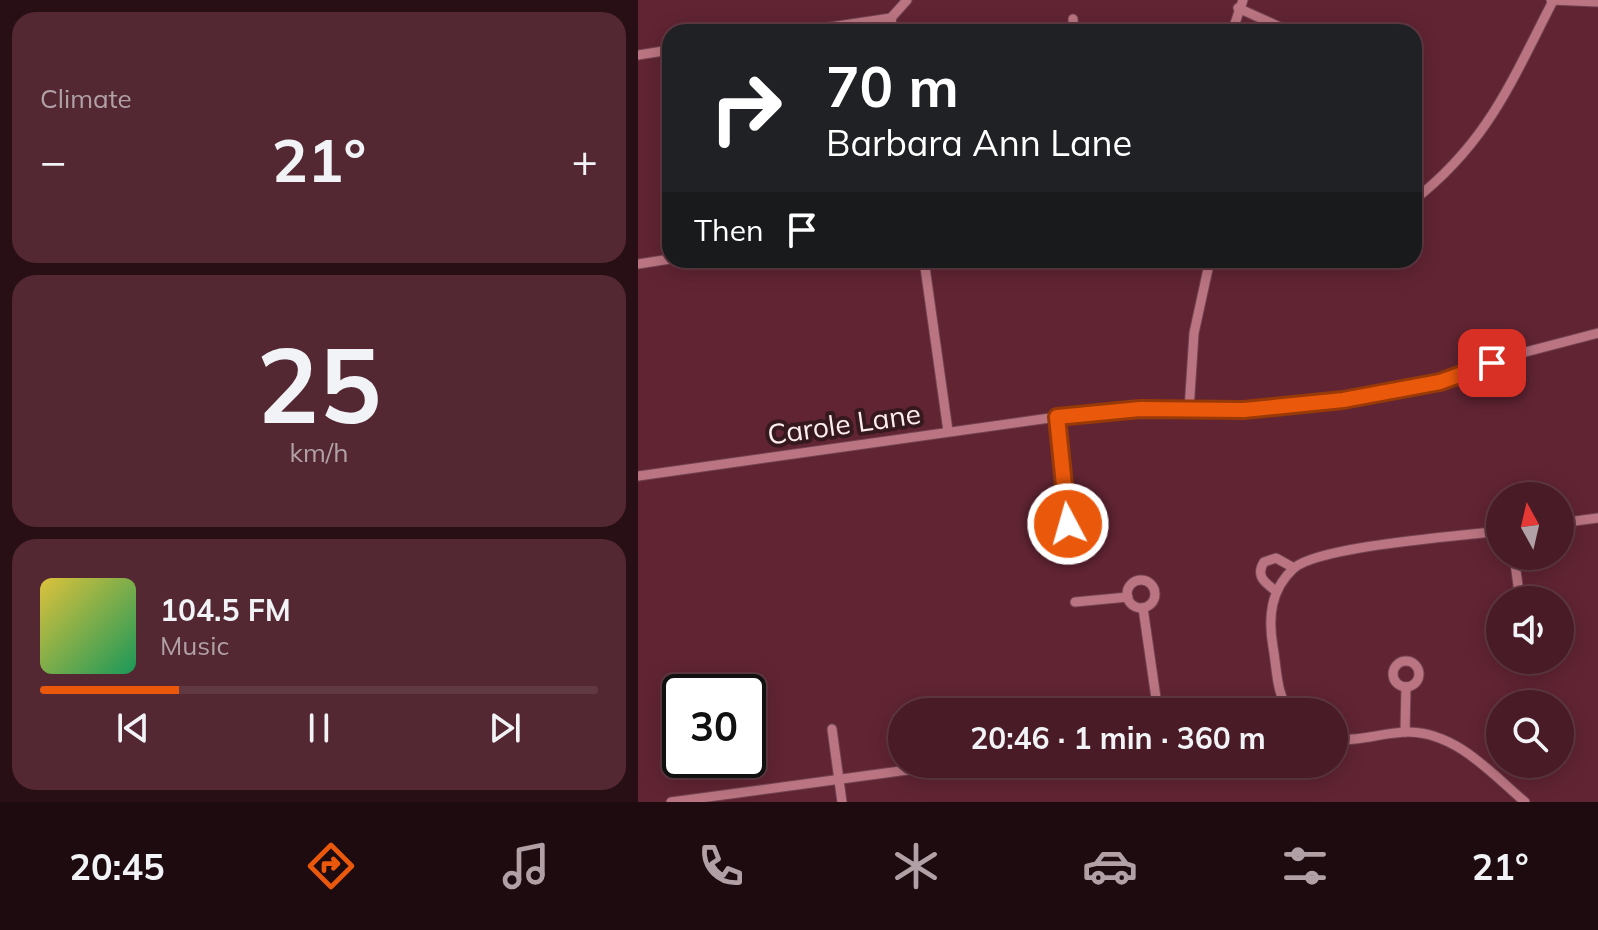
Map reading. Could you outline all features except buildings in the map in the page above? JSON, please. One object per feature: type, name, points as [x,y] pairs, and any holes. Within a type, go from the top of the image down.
[{"type":"street","points":[[851,24],[891,18],[907,0]]},
{"type":"street","points":[[1422,193],[1461,160],[1493,118],[1552,0],[1598,2]]},
{"type":"street","points":[[1234,24],[1240,4],[1276,24]]},
{"type":"street","points":[[891,18],[892,24]]},
{"type":"street","points":[[1073,19],[1073,24]]},
{"type":"street","points":[[638,55],[662,51]]},
{"type":"street","points":[[638,264],[662,260]]},
{"type":"street","points":[[925,268],[948,431]]},
{"type":"street","points":[[1189,410],[1194,333],[1208,268]]},
{"type":"street","name":"Carole Lane","points":[[638,476],[1057,417],[1140,409],[1306,405],[1405,389],[1598,333]]},
{"type":"street","points":[[1057,417],[1068,524]]},
{"type":"street","points":[[1574,521],[1598,518]]},
{"type":"street","points":[[1284,698],[1270,632],[1276,591],[1294,568],[1323,555],[1486,533]]},
{"type":"street","points":[[1276,591],[1262,580],[1260,571],[1264,562],[1276,558],[1294,568]]},
{"type":"street","points":[[1136,581],[1149,583],[1155,595],[1151,604],[1143,608],[1135,607],[1128,597],[1129,588],[1136,581]]},
{"type":"street","points":[[1075,602],[1128,597]]},
{"type":"street","points":[[1143,608],[1156,698]]},
{"type":"street","points":[[1405,732],[1406,687]]},
{"type":"street","points":[[832,729],[842,802]]},
{"type":"street","points":[[1348,739],[1405,732],[1438,738],[1465,751],[1525,802]]},
{"type":"street","points":[[671,802],[888,772]]},
{"type":"street","points":[[1504,801],[1513,791]]},
{"type":"route","points":[[1068,524],[1057,417],[1140,409],[1244,410],[1306,405],[1440,382],[1492,363]]}]
